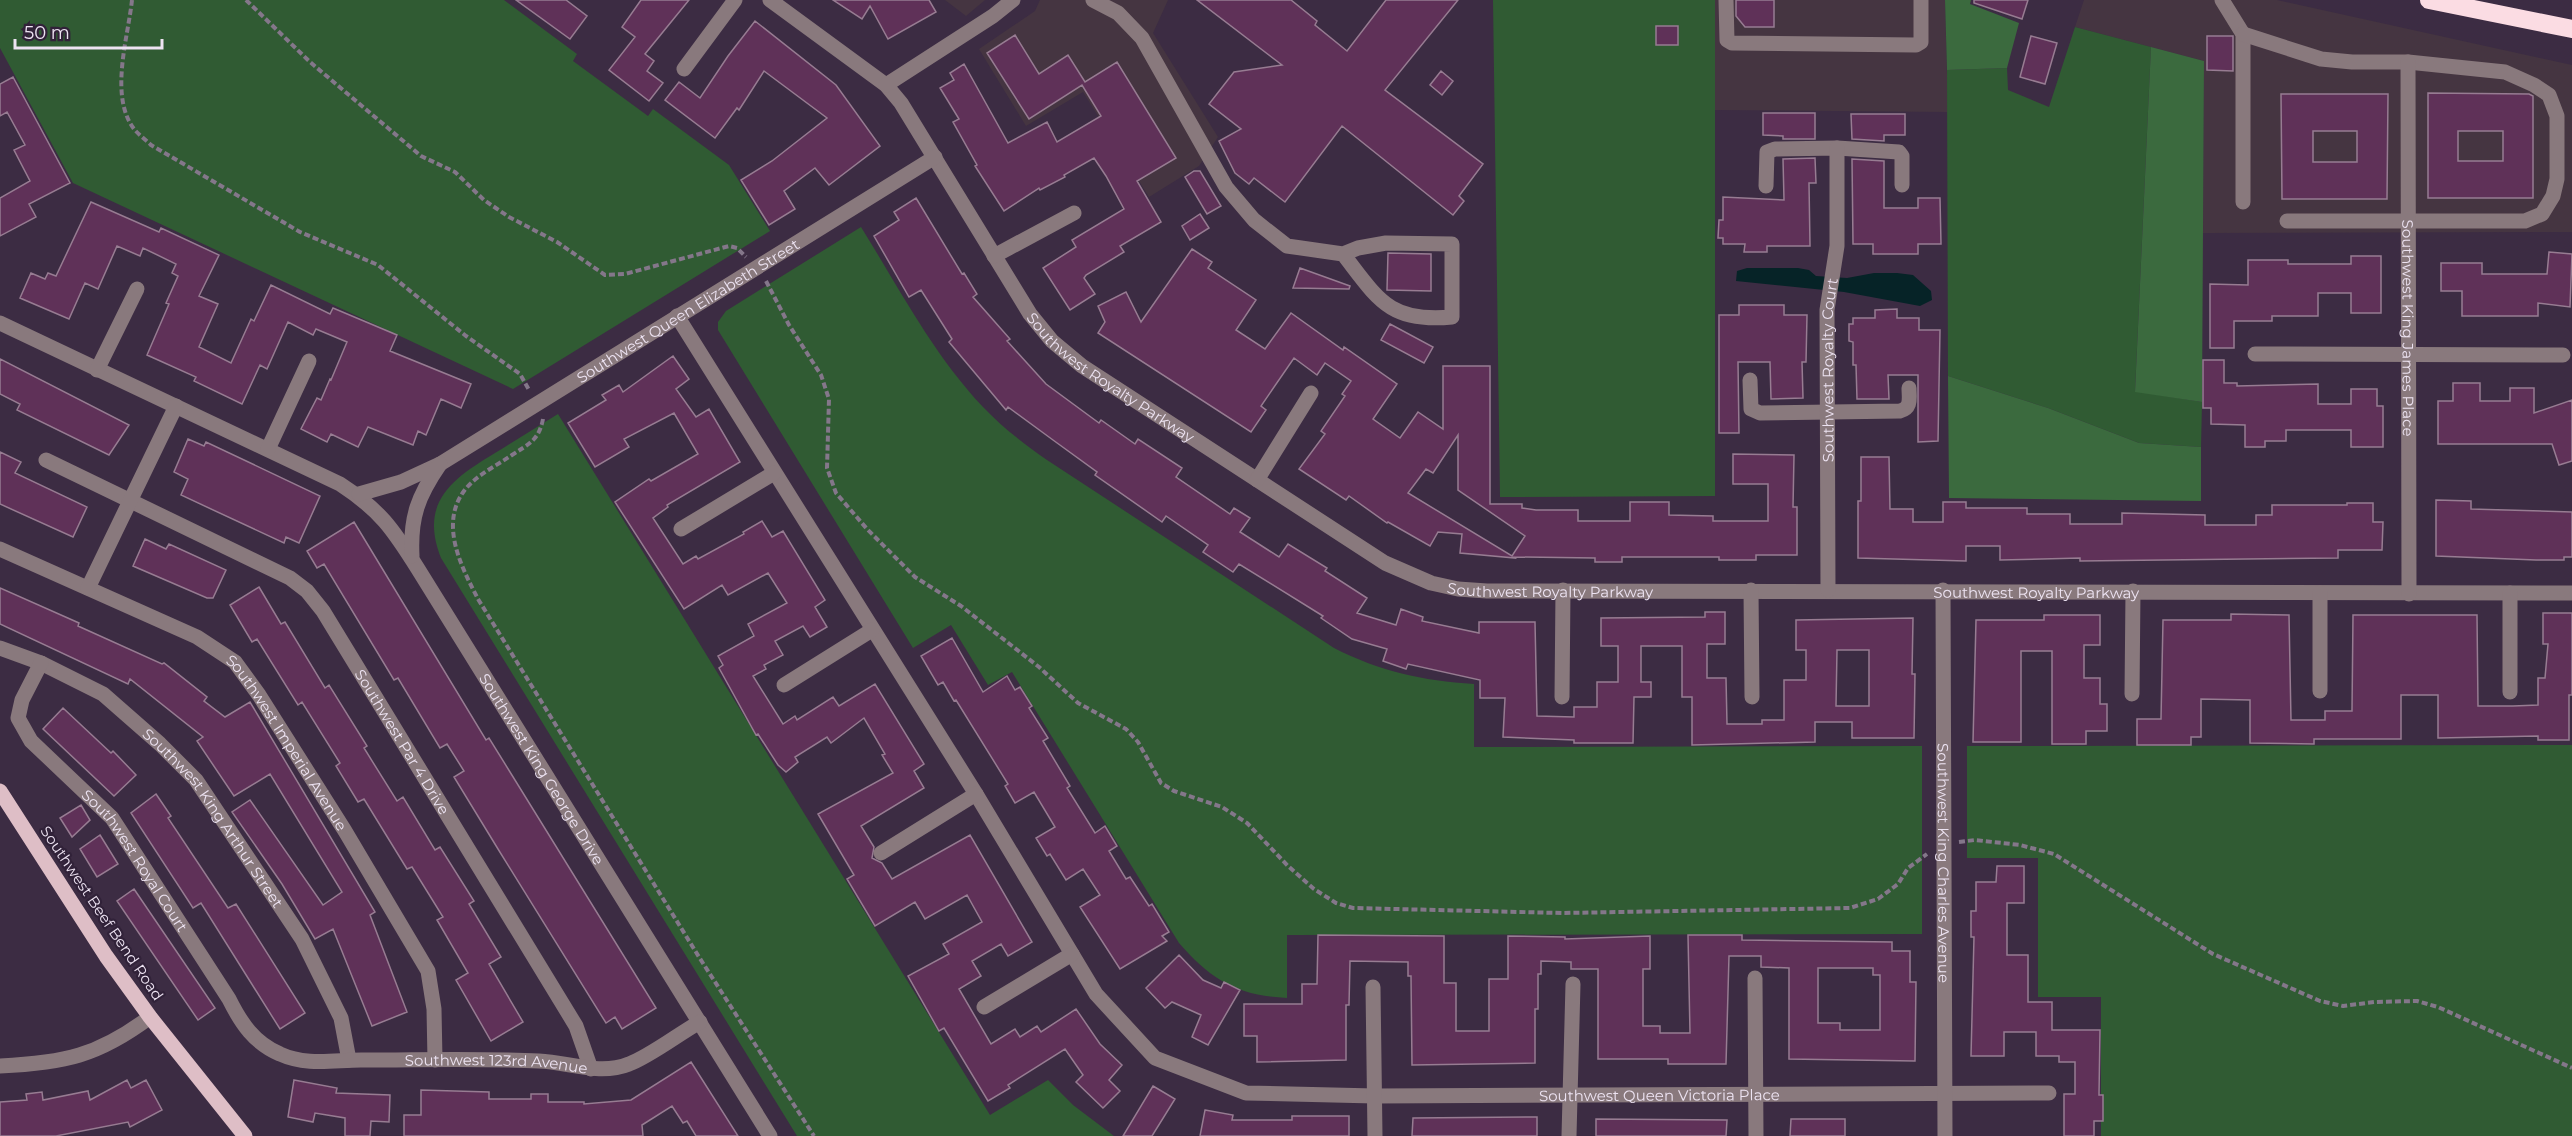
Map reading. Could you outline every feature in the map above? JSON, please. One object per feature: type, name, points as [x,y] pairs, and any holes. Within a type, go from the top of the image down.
[{"type":"highway","points":[[2429,0],[2572,29]]},
{"type":"main road","name":"Southwest Beef Bend Road","points":[[0,791],[106,956],[150,1017],[245,1136]]},
{"type":"street","points":[[684,69],[735,0]]},
{"type":"street","name":"Southwest Royalty Parkway","points":[[770,0],[886,85],[901,103],[1030,314],[1052,341],[1082,366],[1340,536],[1407,574],[1458,589],[2572,593]]},
{"type":"street","points":[[886,85],[993,16],[1013,0]]},
{"type":"street","points":[[1093,0],[1118,13],[1142,38],[1227,187],[1254,220],[1287,246],[1343,254],[1358,248],[1386,243],[1452,244],[1452,317],[1411,317],[1390,308],[1376,296],[1343,254]]},
{"type":"street","points":[[1726,0],[1727,40],[1732,44],[1916,45],[1921,42],[1921,0]]},
{"type":"street","points":[[2222,0],[2228,6],[2243,34],[2243,202]]},
{"type":"street","points":[[2243,34],[2321,59],[2352,62],[2408,62],[2505,72],[2534,85],[2549,95],[2557,116],[2557,179],[2553,196],[2542,214],[2525,221],[2288,221]]},
{"type":"street","name":"Southwest King James Place","points":[[2408,62],[2409,594]]},
{"type":"street","points":[[1766,186],[1766,157],[1770,150],[1837,148],[1899,152],[1902,156],[1902,185]]},
{"type":"street","name":"Southwest Royalty Court","points":[[1828,590],[1826,412],[1828,293],[1835,261],[1837,148]]},
{"type":"street","name":"Southwest Queen Elizabeth Street","points":[[359,494],[400,482],[440,464],[935,158]]},
{"type":"street","points":[[994,256],[1074,213]]},
{"type":"street","points":[[97,370],[137,289]]},
{"type":"street","name":"Southwest Queen Victoria Place","points":[[677,316],[976,794],[1096,994],[1155,1058],[1246,1094],[1375,1096],[2049,1093]]},
{"type":"street","name":"Southwest King George Drive","points":[[0,323],[359,494],[385,519],[770,1136]]},
{"type":"street","points":[[2256,354],[2563,355]]},
{"type":"street","points":[[268,449],[309,361]]},
{"type":"street","points":[[1750,380],[1750,404],[1751,409],[1755,411],[1906,410],[1909,406],[1909,388]]},
{"type":"street","points":[[1257,480],[1311,393]]},
{"type":"street","points":[[88,588],[176,406]]},
{"type":"street","name":"Southwest Par 4 Drive","points":[[46,460],[290,578],[312,598],[576,1026],[591,1069]]},
{"type":"street","name":"Southwest Queen Elizabeth Street","points":[[412,559],[411,532],[416,508],[425,487],[440,464]]},
{"type":"street","points":[[681,529],[774,473]]},
{"type":"street","name":"Southwest Imperial Avenue","points":[[0,549],[197,637],[235,662],[259,695],[345,831],[428,971],[434,1009],[435,1060]]},
{"type":"street","points":[[1562,697],[1563,590]]},
{"type":"street","points":[[1751,590],[1752,697]]},
{"type":"street","name":"Southwest King Charles Avenue","points":[[1943,590],[1945,1136]]},
{"type":"street","points":[[2132,694],[2133,591]]},
{"type":"street","points":[[2320,593],[2320,691]]},
{"type":"street","points":[[2510,593],[2510,692]]},
{"type":"street","points":[[784,685],[872,630]]},
{"type":"street","name":"Southwest King Arthur Street","points":[[0,648],[41,663],[103,694],[160,744],[196,780],[302,939],[341,1018],[349,1060]]},
{"type":"street","name":"Southwest Royal Court","points":[[41,663],[22,700],[18,718],[31,741],[112,818],[229,999],[242,1024],[256,1039],[280,1055]]},
{"type":"street","points":[[881,853],[976,794]]},
{"type":"street","points":[[984,1007],[1072,954]]},
{"type":"street","points":[[1755,978],[1756,1136]]},
{"type":"street","points":[[1569,1136],[1572,984]]},
{"type":"street","points":[[1373,987],[1375,1136]]},
{"type":"street","points":[[0,1066],[42,1064],[102,1049],[125,1036],[150,1017]]},
{"type":"street","name":"Southwest 123rd Avenue","points":[[280,1055],[309,1062],[349,1060],[541,1061],[591,1069],[629,1064],[700,1022]]},
{"type":"path","points":[[132,0],[120,86],[123,107],[134,129],[152,145],[300,232],[378,265],[466,336],[520,374],[543,417],[540,434],[479,476],[463,492],[454,519],[454,542],[462,569],[478,600],[699,957],[813,1136]]},
{"type":"path","points":[[246,0],[310,62],[421,156],[455,172],[484,200],[509,217],[557,242],[605,274],[625,274],[729,246],[737,248],[770,287],[789,325],[821,375],[829,399],[826,468],[836,493],[867,529],[915,577],[961,606],[1039,667],[1078,702],[1126,729],[1138,742],[1161,783],[1174,791],[1222,807],[1247,823],[1287,866],[1335,903],[1353,908],[1562,913],[1850,908],[1878,899],[1898,884],[1908,868],[1926,854],[1944,846],[1975,840],[2020,845],[2054,854],[2213,954],[2320,1001],[2343,1006],[2374,1002],[2417,1001],[2438,1007],[2572,1068]]},
{"type":"shaded area","points":[[945,0],[985,0],[966,16]]},
{"type":"shaded area","points":[[1040,0],[1168,0],[1153,33],[1218,137],[1199,166],[1149,197],[1083,92],[1026,126],[979,49],[1035,11]]},
{"type":"shaded area","points":[[1715,0],[1945,0],[1948,112],[1715,110]]},
{"type":"shaded area","points":[[2084,0],[2277,0],[2572,65],[2572,232],[2203,233],[2204,61],[2075,27]]},
{"type":"shaded area","points":[[1747,268],[1798,268],[1809,270],[1816,276],[1847,278],[1874,273],[1913,275],[1931,291],[1932,300],[1920,306],[1844,292],[1736,281],[1737,271]]},
{"type":"green space","points":[[0,0],[504,0],[577,54],[573,61],[648,116],[653,109],[729,165],[770,231],[513,389],[73,183],[0,48]]},
{"type":"green space","points":[[1493,0],[1715,0],[1715,496],[1500,497]]},
{"type":"green space","points":[[1945,0],[1971,0],[1970,4],[2019,23],[2007,68],[1947,70]]},
{"type":"green space","points":[[2075,27],[2151,47],[2135,391],[2202,402],[2201,447],[2139,443],[2048,408],[1948,376],[1947,70],[2007,68],[2008,90],[2049,107]]},
{"type":"green space","points":[[2151,47],[2204,61],[2202,402],[2135,392]]},
{"type":"green space","points":[[861,227],[932,343],[965,387],[1006,428],[1047,460],[1334,648],[1368,663],[1402,674],[1474,684],[1474,747],[1922,746],[1922,934],[1287,935],[1287,998],[1254,994],[1214,976],[1179,943],[1012,672],[988,685],[951,625],[913,648],[718,330],[718,322],[726,311]]},
{"type":"green space","points":[[1948,376],[2048,408],[2139,443],[2201,447],[2201,501],[1949,498]]},
{"type":"green space","points":[[558,414],[990,1115],[1048,1080],[1073,1105],[1114,1136],[797,1136],[441,558],[435,538],[434,522],[437,507],[444,494],[465,472]]},
{"type":"green space","points":[[2572,745],[2572,1136],[2101,1136],[2101,997],[2038,997],[2038,858],[1967,858],[1967,746]]},
{"type":"building","points":[[516,0],[566,0],[587,16],[570,39]]},
{"type":"building","points":[[641,0],[689,0],[645,54],[654,61],[647,71],[663,83],[649,101],[609,70],[635,37],[622,27]]},
{"type":"building","points":[[833,0],[929,0],[936,12],[888,39],[870,6],[862,19]]},
{"type":"building","points":[[1197,0],[1291,0],[1317,21],[1315,25],[1347,51],[1386,0],[1458,0],[1385,90],[1483,164],[1459,196],[1464,201],[1453,215],[1342,126],[1285,202],[1254,178],[1249,184],[1235,173],[1219,141],[1241,129],[1209,104],[1234,72],[1282,65]]},
{"type":"building","points":[[1736,0],[1774,0],[1774,27],[1745,27],[1736,16]]},
{"type":"building","points":[[1974,0],[2028,0],[2022,19],[1974,3]]},
{"type":"building","points":[[755,21],[836,85],[880,146],[829,185],[815,168],[784,191],[795,209],[769,225],[741,180],[772,161],[827,118],[764,71],[739,110],[737,108],[715,138],[665,100],[679,82],[700,98]]},
{"type":"building","points":[[1656,26],[1678,26],[1678,45],[1656,45]]},
{"type":"building","points":[[1015,35],[1039,74],[1068,55],[1085,82],[1117,62],[1176,158],[1137,181],[1161,222],[1120,246],[1124,252],[1086,275],[1084,278],[1095,294],[1070,310],[1043,268],[1076,247],[1072,240],[1124,209],[1106,176],[1094,158],[1064,175],[1065,177],[1040,190],[1039,188],[1004,211],[975,166],[977,165],[953,122],[959,119],[940,88],[954,80],[950,73],[964,64],[1008,143],[1047,122],[1057,142],[1101,116],[1082,85],[1029,119],[987,53]]},
{"type":"building","points":[[2031,36],[2057,43],[2045,84],[2020,77]]},
{"type":"building","points":[[2207,36],[2233,36],[2233,71],[2207,70]]},
{"type":"building","points":[[1441,71],[1453,81],[1442,95],[1430,85]]},
{"type":"building","points":[[13,77],[70,183],[29,204],[36,217],[0,236],[0,198],[30,181],[14,150],[25,145],[7,112],[0,116],[0,84]]},
{"type":"building","points":[[2428,93],[2529,94],[2533,96],[2533,198],[2428,198]],"holes":[[[2458,131],[2503,131],[2503,161],[2458,161]]]},
{"type":"building","points":[[2281,94],[2388,94],[2387,199],[2282,199]],"holes":[[[2313,131],[2357,131],[2357,162],[2313,162]]]},
{"type":"building","points":[[1763,113],[1815,113],[1815,139],[1783,139],[1783,136],[1763,135]]},
{"type":"building","points":[[1851,114],[1905,114],[1905,135],[1884,135],[1884,141],[1852,139]]},
{"type":"building","points":[[1815,158],[1816,183],[1809,183],[1810,246],[1767,246],[1767,252],[1744,252],[1745,244],[1723,244],[1723,238],[1718,238],[1719,220],[1723,220],[1723,197],[1784,200],[1783,159]]},
{"type":"building","points":[[1852,159],[1884,161],[1884,208],[1918,208],[1918,198],[1940,198],[1941,244],[1918,244],[1918,254],[1873,254],[1873,244],[1853,244]]},
{"type":"building","points":[[1194,171],[1200,171],[1221,206],[1207,214],[1185,177]]},
{"type":"building","points":[[916,198],[962,274],[964,273],[977,294],[973,297],[1010,339],[1007,341],[1046,384],[1099,423],[1101,420],[1135,444],[1138,439],[1182,468],[1176,477],[1230,514],[1234,508],[1250,518],[1240,532],[1279,557],[1288,544],[1327,568],[1325,571],[1367,598],[1357,613],[1396,625],[1401,609],[1423,617],[1422,621],[1479,633],[1479,622],[1535,622],[1537,716],[1574,717],[1574,707],[1597,707],[1597,682],[1618,682],[1618,646],[1601,646],[1601,618],[1705,617],[1705,612],[1725,612],[1725,644],[1707,644],[1707,678],[1726,678],[1727,724],[1762,724],[1762,720],[1784,720],[1784,680],[1806,680],[1806,650],[1796,650],[1796,620],[1913,618],[1914,738],[1852,738],[1852,722],[1815,722],[1815,742],[1692,745],[1692,697],[1682,697],[1682,646],[1641,646],[1641,682],[1651,682],[1651,697],[1634,697],[1633,743],[1574,743],[1574,740],[1503,737],[1505,698],[1480,698],[1480,680],[1408,664],[1406,669],[1383,661],[1387,649],[1352,639],[1321,618],[1323,616],[1239,564],[1233,572],[1203,552],[1208,545],[1166,516],[1162,522],[1095,475],[1097,472],[1008,407],[1006,410],[949,342],[952,339],[921,290],[909,297],[874,236],[899,220],[894,212]],"holes":[[[1837,650],[1869,650],[1869,706],[1836,706]]]},
{"type":"building","points":[[91,202],[159,232],[161,228],[219,255],[199,296],[218,304],[199,347],[231,363],[251,319],[254,321],[271,285],[330,314],[333,308],[397,335],[390,351],[471,384],[461,408],[441,399],[426,435],[418,431],[413,445],[368,427],[358,447],[331,434],[327,442],[301,429],[317,398],[321,400],[347,342],[316,329],[313,335],[288,322],[267,369],[260,365],[242,404],[194,381],[196,377],[147,355],[169,304],[166,303],[178,276],[172,273],[176,264],[143,248],[140,256],[117,246],[98,289],[85,283],[69,319],[20,298],[31,273],[45,279],[48,273],[56,276]]},
{"type":"building","points":[[1200,214],[1209,228],[1190,240],[1182,226]]},
{"type":"building","points":[[1192,249],[1212,262],[1208,268],[1256,300],[1236,330],[1265,349],[1291,313],[1343,350],[1344,347],[1397,384],[1373,419],[1400,438],[1418,412],[1443,429],[1443,366],[1490,366],[1490,504],[1522,504],[1522,508],[1536,510],[1578,510],[1578,521],[1630,521],[1630,502],[1669,502],[1669,515],[1713,516],[1713,521],[1768,521],[1768,484],[1733,484],[1733,454],[1794,455],[1793,507],[1797,507],[1797,555],[1756,555],[1756,560],[1719,560],[1719,557],[1622,557],[1622,562],[1595,562],[1595,558],[1515,558],[1460,553],[1462,534],[1438,532],[1430,546],[1387,523],[1349,496],[1346,500],[1299,469],[1325,434],[1321,431],[1345,396],[1342,394],[1351,381],[1325,363],[1317,375],[1294,358],[1261,406],[1266,410],[1251,432],[1098,333],[1105,322],[1098,306],[1126,292],[1141,322]],"holes":[[[1458,435],[1458,490],[1525,536],[1512,556],[1408,493],[1426,469],[1433,473]]]},
{"type":"building","points":[[2549,252],[2572,254],[2570,307],[2538,303],[2538,316],[2462,316],[2462,291],[2441,291],[2441,263],[2482,263],[2482,274],[2547,274]]},
{"type":"building","points":[[1388,253],[1431,254],[1431,291],[1387,290]]},
{"type":"building","points":[[2351,256],[2381,256],[2381,313],[2351,313],[2351,293],[2318,293],[2318,316],[2272,316],[2272,321],[2234,321],[2234,348],[2210,348],[2210,284],[2248,285],[2248,260],[2288,260],[2288,264],[2351,264]]},
{"type":"building","points":[[1300,268],[1350,286],[1349,289],[1293,288]]},
{"type":"building","points":[[1739,305],[1784,305],[1784,315],[1807,315],[1806,362],[1802,362],[1803,398],[1771,399],[1770,362],[1738,362],[1739,433],[1719,433],[1719,315],[1739,315]]},
{"type":"building","points":[[1897,309],[1897,318],[1919,318],[1919,330],[1940,330],[1938,441],[1918,442],[1918,375],[1888,375],[1889,399],[1857,399],[1856,365],[1853,365],[1853,342],[1849,341],[1849,324],[1853,324],[1853,318],[1875,318],[1875,310]]},
{"type":"building","points":[[1390,324],[1433,347],[1424,363],[1381,340]]},
{"type":"building","points":[[673,356],[689,379],[676,389],[696,417],[709,409],[740,462],[667,505],[668,507],[653,518],[683,564],[696,556],[698,559],[744,534],[743,532],[762,521],[772,537],[783,531],[825,600],[815,607],[827,627],[810,637],[803,626],[775,641],[783,655],[764,665],[766,669],[753,676],[783,724],[795,716],[797,720],[833,697],[839,706],[875,684],[924,764],[914,771],[924,788],[861,826],[874,847],[872,858],[882,863],[892,879],[970,835],[1032,942],[1008,956],[1001,944],[972,961],[981,976],[959,989],[991,1044],[1015,1029],[1020,1037],[1037,1026],[1041,1032],[1076,1009],[1100,1044],[1122,1065],[1109,1080],[1120,1091],[1103,1108],[1076,1082],[1083,1075],[1065,1049],[1008,1085],[1010,1088],[988,1101],[944,1028],[939,1031],[908,976],[949,954],[943,944],[982,922],[967,895],[925,919],[915,902],[875,926],[847,879],[854,875],[818,814],[893,773],[864,718],[831,743],[827,737],[795,757],[798,762],[786,772],[778,765],[758,734],[756,735],[719,668],[723,665],[718,656],[754,636],[748,624],[787,603],[768,573],[728,595],[722,585],[684,609],[615,502],[649,479],[651,481],[698,454],[674,413],[624,439],[629,447],[595,467],[568,423],[606,400],[602,395],[619,385],[623,392]]},
{"type":"building","points":[[0,359],[129,425],[109,455],[17,410],[20,404],[0,394]]},
{"type":"building","points":[[2203,360],[2224,360],[2224,383],[2237,383],[2237,386],[2318,384],[2318,404],[2351,404],[2351,389],[2377,389],[2377,406],[2383,406],[2383,447],[2351,447],[2351,430],[2286,430],[2286,441],[2265,441],[2265,447],[2245,447],[2245,425],[2211,424],[2211,408],[2203,408]]},
{"type":"building","points":[[2453,383],[2480,383],[2480,401],[2510,401],[2510,388],[2534,388],[2534,413],[2572,400],[2572,461],[2559,465],[2552,444],[2438,444],[2438,401],[2453,401]]},
{"type":"building","points":[[188,439],[204,446],[206,442],[320,496],[299,543],[286,537],[284,543],[181,495],[188,479],[174,472]]},
{"type":"building","points":[[0,452],[21,462],[15,473],[87,507],[73,537],[0,504]]},
{"type":"building","points":[[1861,457],[1889,457],[1890,509],[1913,509],[1913,522],[1943,522],[1943,502],[1966,502],[1966,508],[2027,508],[2027,514],[2070,514],[2070,524],[2122,524],[2122,513],[2205,515],[2205,525],[2256,525],[2256,515],[2272,515],[2272,505],[2373,503],[2373,522],[2383,522],[2382,550],[2338,550],[2338,558],[2080,561],[2080,558],[2000,560],[2000,546],[1966,546],[1966,561],[1858,558]]},
{"type":"building","points":[[2436,500],[2471,501],[2471,509],[2572,512],[2572,557],[2564,557],[2564,560],[2536,560],[2436,556]]},
{"type":"building","points":[[354,522],[486,740],[489,738],[656,1008],[622,1029],[615,1017],[606,1023],[498,849],[454,777],[464,771],[447,744],[440,748],[398,678],[394,680],[324,564],[317,568],[307,551]]},
{"type":"building","points":[[145,539],[166,549],[169,544],[226,570],[213,598],[207,598],[133,566]]},
{"type":"building","points":[[259,587],[281,624],[285,622],[325,688],[329,685],[367,746],[364,748],[397,801],[403,797],[435,850],[440,847],[474,901],[469,904],[501,957],[489,964],[523,1022],[491,1041],[456,980],[468,973],[437,920],[443,917],[412,867],[407,869],[364,799],[358,802],[336,766],[340,763],[302,702],[298,705],[257,639],[252,642],[230,605]]},
{"type":"building","points":[[0,588],[79,623],[78,626],[164,663],[207,697],[204,701],[225,717],[250,702],[375,912],[370,915],[407,1012],[372,1026],[333,929],[315,939],[282,884],[232,812],[250,800],[323,905],[342,892],[270,774],[234,796],[197,741],[203,737],[130,679],[128,684],[0,624]]},
{"type":"building","points":[[2543,613],[2572,613],[2572,695],[2569,695],[2569,740],[2538,740],[2538,736],[2438,738],[2438,695],[2401,695],[2401,739],[2314,739],[2314,744],[2250,743],[2250,700],[2201,699],[2201,737],[2191,737],[2191,745],[2137,745],[2137,719],[2161,719],[2163,620],[2231,620],[2231,614],[2289,615],[2291,720],[2325,720],[2325,711],[2352,711],[2353,615],[2477,615],[2478,706],[2513,706],[2538,705],[2538,678],[2545,678],[2548,644],[2543,644]]},
{"type":"building","points":[[2044,615],[2100,615],[2100,645],[2084,645],[2084,678],[2100,678],[2100,704],[2107,704],[2107,731],[2086,731],[2086,744],[2052,744],[2052,651],[2021,651],[2021,742],[1973,742],[1976,620],[2044,620]]},
{"type":"building","points":[[952,638],[983,692],[1007,676],[1015,690],[1020,687],[1032,706],[1029,708],[1048,738],[1043,741],[1070,786],[1067,788],[1095,833],[1105,826],[1117,846],[1109,851],[1126,879],[1130,877],[1149,906],[1152,904],[1169,932],[1162,936],[1167,941],[1120,969],[1080,907],[1100,895],[1083,869],[1066,880],[1050,854],[1047,856],[1036,838],[1055,827],[1034,792],[1015,803],[1005,786],[1008,784],[956,700],[954,701],[943,682],[938,685],[921,656]]},
{"type":"building","points":[[63,708],[111,753],[113,751],[136,775],[114,796],[43,729]]},
{"type":"building","points":[[156,794],[171,816],[168,818],[228,908],[236,904],[305,1013],[280,1029],[201,903],[193,908],[131,813]]},
{"type":"building","points":[[81,805],[90,820],[72,837],[60,818]]},
{"type":"building","points":[[100,835],[118,864],[97,877],[80,849]]},
{"type":"building","points":[[1997,866],[2024,866],[2024,903],[2007,903],[2007,955],[2028,955],[2028,1002],[2052,1002],[2052,1030],[2100,1030],[2099,1095],[2103,1095],[2103,1121],[2094,1121],[2094,1136],[2064,1136],[2064,1094],[2075,1094],[2075,1062],[2059,1062],[2059,1056],[2036,1056],[2036,1032],[2004,1032],[2004,1056],[1971,1056],[1974,937],[1971,937],[1971,911],[1976,911],[1976,882],[1996,882]]},
{"type":"building","points":[[134,889],[215,1008],[198,1020],[117,901]]},
{"type":"building","points":[[1318,935],[1444,936],[1444,983],[1456,983],[1456,1031],[1489,1031],[1489,979],[1508,979],[1508,936],[1565,937],[1565,939],[1650,936],[1650,969],[1643,969],[1643,1026],[1660,1026],[1660,1033],[1690,1033],[1688,935],[1742,935],[1742,940],[1892,942],[1892,951],[1910,951],[1910,982],[1916,982],[1915,1061],[1789,1059],[1789,968],[1761,967],[1761,956],[1729,956],[1726,1064],[1668,1064],[1668,1059],[1598,1059],[1598,969],[1571,969],[1571,962],[1541,961],[1541,974],[1538,974],[1538,1009],[1535,1009],[1535,1063],[1412,1065],[1411,976],[1408,976],[1408,962],[1350,961],[1349,1005],[1346,1005],[1346,1060],[1257,1062],[1257,1036],[1244,1036],[1244,1004],[1302,1004],[1302,984],[1317,984]],"holes":[[[1818,968],[1873,968],[1873,975],[1880,975],[1880,1030],[1840,1030],[1840,1023],[1818,1023]]]},
{"type":"building","points":[[1179,955],[1203,980],[1221,988],[1224,982],[1240,990],[1208,1045],[1192,1037],[1201,1015],[1172,1002],[1165,1008],[1146,988]]},
{"type":"building","points":[[691,1062],[738,1136],[696,1136],[687,1121],[683,1123],[672,1106],[642,1125],[643,1136],[404,1136],[404,1115],[421,1115],[421,1090],[489,1092],[489,1099],[531,1099],[531,1094],[548,1094],[548,1102],[584,1102],[584,1104],[631,1100]]},
{"type":"building","points":[[127,1080],[131,1088],[146,1080],[162,1110],[130,1127],[128,1122],[56,1136],[0,1136],[0,1102],[27,1100],[26,1094],[42,1092],[43,1100],[88,1091],[90,1100]]},
{"type":"building","points":[[294,1080],[337,1088],[336,1093],[390,1095],[389,1122],[371,1121],[370,1136],[345,1136],[345,1118],[315,1113],[313,1122],[288,1117]]},
{"type":"building","points":[[1153,1086],[1175,1099],[1152,1136],[1123,1136]]},
{"type":"building","points":[[1205,1110],[1233,1115],[1232,1120],[1292,1120],[1292,1116],[1349,1116],[1349,1136],[1200,1136]]},
{"type":"building","points":[[1537,1117],[1537,1136],[1412,1136],[1413,1118]]},
{"type":"building","points":[[1596,1119],[1727,1120],[1726,1136],[1596,1136]]},
{"type":"building","points":[[1791,1119],[1845,1119],[1845,1136],[1790,1136]]}]
